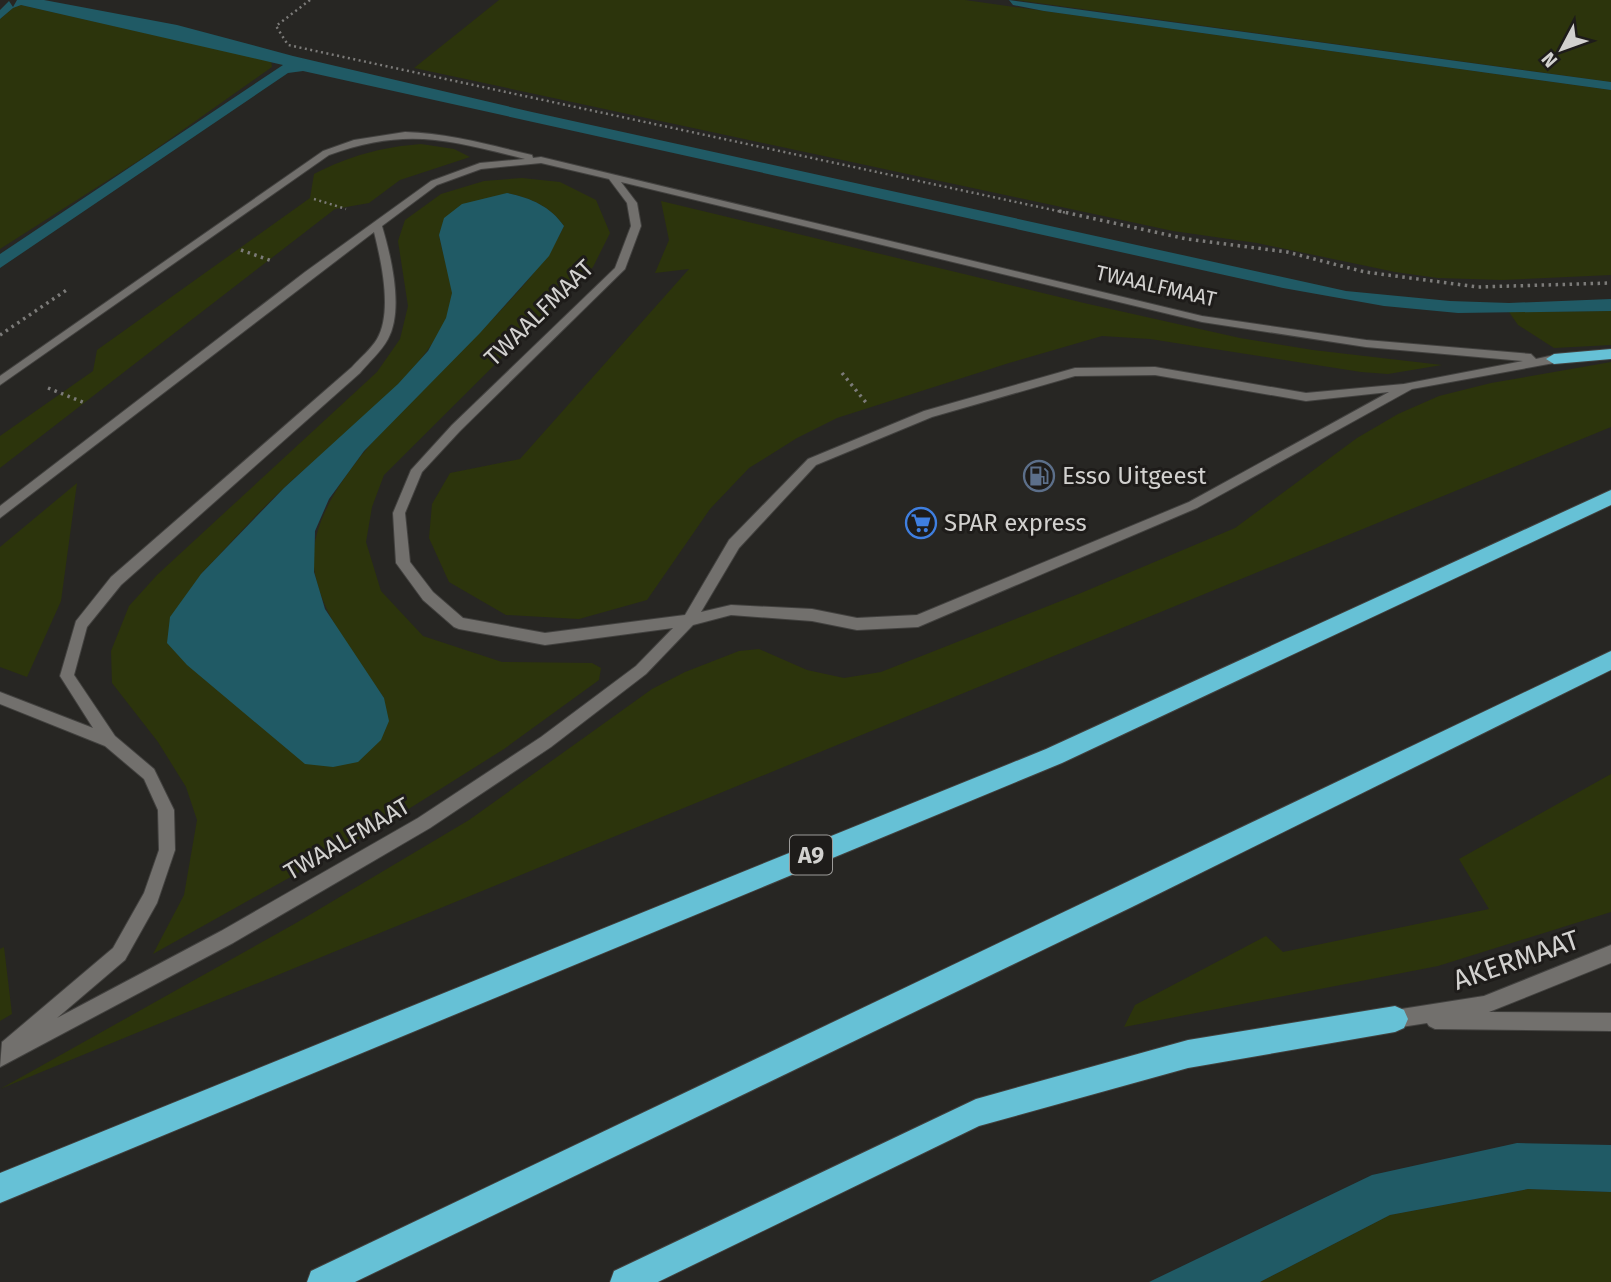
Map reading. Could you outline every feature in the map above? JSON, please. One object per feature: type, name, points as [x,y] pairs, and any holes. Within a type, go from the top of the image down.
[{"type":"highway","points":[[1553,359],[1611,354]]},
{"type":"highway","name":"A9","points":[[0,1188],[1054,756],[1611,497]]},
{"type":"highway","points":[[321,1282],[1123,898],[1611,660]]},
{"type":"highway","points":[[625,1282],[976,1113],[1188,1054],[1395,1019]]},
{"type":"lane","name":"TWAALFMAAT","points":[[0,381],[326,153],[353,142],[385,135],[422,134],[541,160],[1202,319],[1312,338],[1452,354],[1553,359]]},
{"type":"lane","name":"TWAALFMAAT","points":[[0,513],[309,274],[434,183],[480,166],[541,160]]},
{"type":"lane","name":"TWAALFMAAT","points":[[614,178],[632,203],[636,226],[620,269],[456,428],[417,470],[399,513],[403,563],[428,596],[459,623],[545,639],[690,620],[731,610],[813,615],[857,624],[918,621],[1193,505],[1409,386]]},
{"type":"lane","name":"TWAALFMAAT","points":[[0,1056],[119,954],[151,897],[167,850],[166,810],[149,774],[110,741],[67,676],[81,625],[116,581],[356,370],[386,333],[389,295],[377,226]]},
{"type":"lane","name":"TWAALFMAAT","points":[[0,1056],[227,937],[424,823],[546,742],[641,670],[690,620],[734,544],[812,462],[928,414],[1075,372],[1156,371],[1306,397],[1409,386],[1553,359]]},
{"type":"lane","name":"TWAALFMAAT","points":[[0,698],[110,741]]},
{"type":"lane","name":"AKERMAAT","points":[[1395,1019],[1484,1005],[1611,954]]},
{"type":"lane","points":[[1395,1019],[1611,1023]]},
{"type":"path","points":[[310,0],[276,26],[288,46],[1188,239],[1287,253],[1365,272],[1478,287],[1611,283]]},
{"type":"path","points":[[205,238],[309,274]]},
{"type":"path","points":[[12,373],[122,419]]},
{"type":"green space","points":[[499,0],[965,0],[1611,90],[1611,275],[1502,280],[1438,278],[1395,272],[1257,243],[1173,231],[414,68]]},
{"type":"green space","points":[[1016,0],[1611,0],[1611,82]]},
{"type":"green space","points":[[21,5],[271,61],[272,67],[146,156],[0,249],[0,19]]},
{"type":"green space","points":[[421,144],[454,149],[470,157],[400,180],[369,203],[335,209],[0,468],[0,436],[93,371],[97,350],[310,198],[314,174],[366,153]]},
{"type":"green space","points":[[522,178],[560,182],[596,200],[610,233],[593,267],[384,475],[372,507],[366,542],[381,591],[423,636],[502,662],[592,663],[601,668],[599,680],[504,749],[380,827],[153,954],[184,895],[197,820],[186,787],[158,742],[112,683],[111,651],[129,606],[157,575],[377,372],[400,339],[408,306],[398,241],[405,220],[441,194],[484,181]],"holes":[[[507,193],[546,208],[564,226],[539,266],[503,308],[372,443],[338,488],[317,532],[315,574],[326,607],[384,698],[201,574],[275,497],[386,397],[412,370],[433,342],[447,316],[452,292],[439,235]]]},
{"type":"green space","points":[[661,201],[1240,338],[1313,350],[1442,365],[1388,374],[1361,372],[1150,339],[1102,336],[837,418],[797,438],[749,468],[710,509],[647,600],[579,619],[506,615],[449,582],[429,538],[432,504],[450,473],[520,459],[689,269],[655,273],[669,240]]},
{"type":"green space","points":[[1611,311],[1611,345],[1554,348],[1518,325],[1509,312]]},
{"type":"green space","points":[[1611,362],[1611,427],[0,1089],[296,923],[469,820],[652,689],[685,672],[739,651],[759,649],[807,670],[844,678],[881,672],[1081,593],[1235,528],[1357,438],[1398,414],[1439,396],[1491,383]]},
{"type":"green space","points":[[77,483],[61,601],[27,677],[0,667],[0,547]]},
{"type":"green space","points":[[1611,774],[1611,912],[1438,966],[1124,1027],[1135,1005],[1266,936],[1283,952],[1489,909],[1459,859]]},
{"type":"green space","points":[[4,947],[12,1014],[0,1021],[0,949]]},
{"type":"green space","points":[[1528,1189],[1611,1192],[1611,1282],[1260,1282],[1390,1215]]},
{"type":"water","points":[[17,0],[44,0],[177,25],[293,56],[532,112],[1346,291],[1450,301],[1509,303],[1611,299],[1611,311],[1458,313],[1384,306],[1283,288],[303,71],[288,73],[0,268],[0,254],[283,65],[21,5],[0,19],[0,10],[9,1],[13,7]]},
{"type":"water","points":[[1009,0],[1611,82],[1611,90],[1044,11],[1013,5]]},
{"type":"water","points":[[507,193],[539,204],[553,213],[564,226],[549,256],[480,333],[364,451],[329,499],[315,531],[314,572],[325,609],[384,698],[389,721],[381,740],[358,762],[333,767],[305,764],[187,665],[167,643],[170,617],[201,574],[284,488],[398,384],[428,351],[446,318],[452,293],[439,235],[444,218],[462,204]]},
{"type":"water","points":[[1517,1143],[1611,1145],[1611,1192],[1528,1189],[1390,1215],[1260,1282],[1149,1282],[1372,1175]]},
{"type":"place","name":"Esso Uitgeest","points":[[1039,476]]},
{"type":"place","name":"SPAR express","points":[[921,523]]}]
